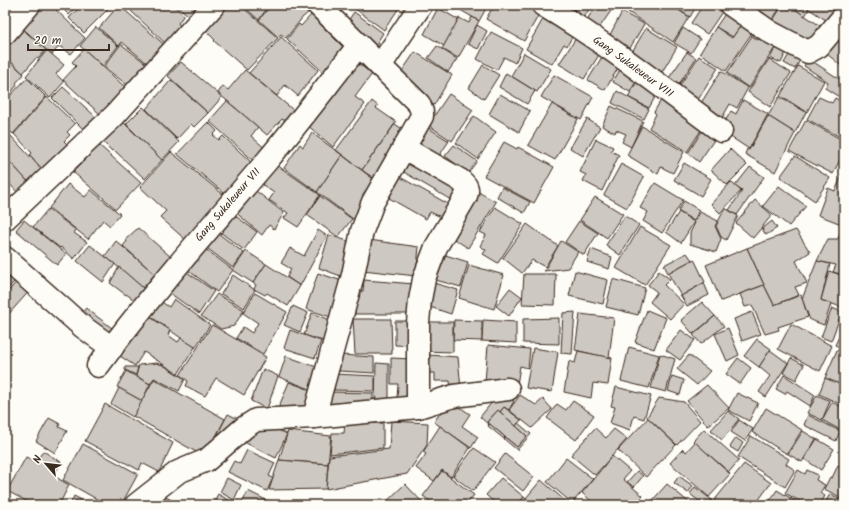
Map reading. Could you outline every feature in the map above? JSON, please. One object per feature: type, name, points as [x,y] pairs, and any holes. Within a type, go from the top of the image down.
[{"type":"street","points":[[5,33],[29,5]]},
{"type":"street","points":[[5,219],[115,115],[214,5]]},
{"type":"street","points":[[314,417],[354,275],[362,231],[373,202],[422,116],[419,104],[318,5]]},
{"type":"street","points":[[380,66],[421,5]]},
{"type":"street","name":"Gang Sukaleueur VIII","points":[[543,5],[639,70],[721,131]]},
{"type":"street","points":[[731,5],[770,32],[808,52],[819,46],[844,16]]},
{"type":"street","name":"Gang Sukaleueur VII","points":[[98,366],[125,328],[192,247],[267,161],[359,45]]},
{"type":"street","points":[[404,148],[460,180],[467,186],[468,191],[436,247],[424,279],[418,323],[418,407]]},
{"type":"street","points":[[5,258],[83,327],[112,348]]},
{"type":"street","points":[[136,505],[178,472],[207,460],[245,427],[256,420],[314,417],[418,407],[454,396],[508,389]]},
{"type":"building","points":[[5,5],[15,6],[5,18]]},
{"type":"building","points":[[32,5],[51,5],[85,38],[71,54],[59,46],[52,55],[17,23]]},
{"type":"building","points":[[59,5],[78,5],[69,15]]},
{"type":"building","points":[[80,5],[112,5],[84,33],[69,18]]},
{"type":"building","points":[[119,5],[168,48],[153,68],[122,42],[119,46],[99,28]]},
{"type":"building","points":[[137,5],[173,5],[184,15],[178,23],[181,27],[166,44],[131,11]]},
{"type":"building","points":[[176,5],[198,5],[189,16]]},
{"type":"building","points":[[226,5],[240,5],[278,38],[247,70],[214,41],[215,40],[205,30]]},
{"type":"building","points":[[242,5],[269,5],[259,20]]},
{"type":"building","points":[[271,5],[300,5],[308,13],[286,38],[281,34],[278,37],[259,20]]},
{"type":"building","points":[[350,5],[401,5],[384,30]]},
{"type":"building","points":[[459,5],[488,5],[479,21],[457,8]]},
{"type":"building","points":[[494,5],[536,5],[542,9],[524,41],[486,19]]},
{"type":"building","points":[[576,5],[592,5],[584,17],[574,9]]},
{"type":"building","points":[[597,5],[615,5],[597,31],[585,22]]},
{"type":"building","points":[[632,5],[671,5],[689,17],[673,42],[628,12]]},
{"type":"building","points":[[672,5],[697,5],[690,17]]},
{"type":"building","points":[[703,5],[726,6],[707,34],[691,23]]},
{"type":"building","points":[[737,5],[782,5],[768,26]]},
{"type":"building","points":[[783,5],[789,5],[822,27],[809,48],[769,26]]},
{"type":"building","points":[[789,5],[803,5],[809,9],[805,16]]},
{"type":"building","points":[[803,5],[844,5],[832,24]]},
{"type":"building","points":[[438,8],[459,20],[444,46],[424,34]]},
{"type":"building","points":[[729,8],[745,19],[733,37],[716,27]]},
{"type":"building","points":[[354,12],[383,33],[374,50],[344,27]]},
{"type":"building","points":[[622,12],[644,24],[626,55],[605,44]]},
{"type":"building","points":[[311,15],[346,50],[324,73],[287,39],[299,24],[301,26]]},
{"type":"building","points":[[472,17],[479,21],[458,58],[442,49],[459,18],[469,23]]},
{"type":"building","points":[[543,19],[572,37],[567,46],[564,44],[552,64],[526,49]]},
{"type":"building","points":[[745,20],[756,27],[726,71],[700,53],[716,27],[732,38]]},
{"type":"building","points":[[18,25],[46,50],[38,59],[36,58],[23,73],[5,56],[5,43]]},
{"type":"building","points":[[477,25],[487,31],[478,49],[468,44]]},
{"type":"building","points":[[96,27],[118,46],[103,66],[80,46]]},
{"type":"building","points":[[844,27],[844,68],[822,50]]},
{"type":"building","points":[[646,28],[677,47],[659,77],[629,57]]},
{"type":"building","points":[[683,28],[700,39],[691,53],[674,43]]},
{"type":"building","points":[[491,32],[522,48],[515,63],[504,57],[497,70],[477,59]]},
{"type":"building","points":[[762,33],[778,43],[749,88],[727,73],[752,36],[758,40]]},
{"type":"building","points":[[578,35],[602,50],[584,79],[559,64]]},
{"type":"building","points":[[281,37],[318,70],[298,96],[285,85],[277,96],[249,73]]},
{"type":"building","points":[[778,43],[788,48],[781,63],[770,58]]},
{"type":"building","points":[[121,44],[153,69],[135,91],[104,67]]},
{"type":"building","points":[[437,46],[457,59],[448,72],[428,58]]},
{"type":"building","points":[[84,49],[127,89],[102,116],[63,80],[76,66],[72,62]]},
{"type":"building","points":[[47,50],[64,65],[56,74],[64,82],[50,98],[26,76]]},
{"type":"building","points":[[791,51],[802,57],[795,69],[784,63]]},
{"type":"building","points":[[415,52],[452,75],[434,105],[396,80]]},
{"type":"building","points":[[605,52],[621,63],[605,90],[588,80]]},
{"type":"building","points":[[687,52],[696,58],[674,92],[664,85]]},
{"type":"building","points":[[524,53],[551,69],[537,92],[511,76]]},
{"type":"building","points":[[699,56],[718,68],[694,106],[675,93]]},
{"type":"building","points":[[5,57],[24,74],[16,83],[17,85],[9,95],[5,91]]},
{"type":"building","points":[[769,59],[791,73],[770,107],[748,92]]},
{"type":"building","points":[[809,59],[844,82],[844,100],[825,88],[828,82],[804,66]]},
{"type":"building","points":[[355,61],[372,74],[355,97],[365,104],[333,147],[306,124]]},
{"type":"building","points":[[181,62],[222,97],[208,113],[168,76]]},
{"type":"building","points":[[483,65],[499,75],[484,99],[469,88]]},
{"type":"building","points":[[622,66],[639,76],[630,92],[613,82]]},
{"type":"building","points":[[798,66],[824,81],[807,112],[780,96]]},
{"type":"building","points":[[245,70],[298,114],[290,124],[282,119],[267,135],[218,93],[223,86],[228,90]]},
{"type":"building","points":[[721,71],[748,88],[737,108],[730,104],[718,125],[696,111]]},
{"type":"building","points":[[506,73],[535,91],[527,104],[499,87]]},
{"type":"building","points":[[554,75],[593,97],[581,120],[541,97]]},
{"type":"building","points":[[27,78],[46,97],[13,134],[5,127],[5,101]]},
{"type":"building","points":[[639,78],[659,90],[649,108],[628,97]]},
{"type":"building","points":[[171,80],[208,113],[194,127],[191,124],[177,139],[146,109]]},
{"type":"building","points":[[63,87],[96,117],[84,130],[52,98]]},
{"type":"building","points":[[617,91],[649,109],[644,119],[612,103]]},
{"type":"building","points":[[449,94],[473,110],[452,141],[428,125]]},
{"type":"building","points":[[500,94],[530,111],[519,132],[489,114]]},
{"type":"building","points":[[47,97],[75,124],[67,132],[70,135],[64,141],[73,150],[47,175],[30,155],[32,153],[14,134]]},
{"type":"building","points":[[779,97],[806,112],[795,133],[768,116]]},
{"type":"building","points":[[819,97],[832,103],[835,98],[844,103],[844,139],[807,119]]},
{"type":"building","points":[[661,100],[703,127],[687,152],[649,128],[656,114],[654,112]]},
{"type":"building","points":[[743,100],[768,114],[749,149],[720,130],[731,111],[736,114]]},
{"type":"building","points":[[227,101],[258,127],[251,136],[268,151],[256,163],[209,121]]},
{"type":"building","points":[[372,101],[378,106],[376,108],[396,122],[362,170],[336,150]]},
{"type":"building","points":[[552,104],[578,119],[555,160],[528,145]]},
{"type":"building","points":[[611,106],[643,121],[631,147],[622,142],[626,134],[616,130],[615,133],[602,126]]},
{"type":"building","points":[[143,107],[179,142],[162,160],[126,124]]},
{"type":"building","points":[[474,116],[496,132],[478,159],[456,143]]},
{"type":"building","points":[[768,116],[795,133],[775,172],[745,154],[747,149],[749,150]]},
{"type":"building","points":[[587,119],[600,127],[583,156],[570,148]]},
{"type":"building","points":[[121,120],[162,160],[145,179],[101,140]]},
{"type":"building","points":[[806,120],[844,141],[844,151],[833,174],[789,151]]},
{"type":"building","points":[[208,122],[217,131],[213,135],[219,140],[223,136],[253,164],[230,198],[177,154]]},
{"type":"building","points":[[395,124],[411,135],[379,182],[362,170]]},
{"type":"building","points":[[642,126],[684,152],[673,173],[661,167],[658,174],[627,155]]},
{"type":"building","points":[[427,127],[449,141],[439,156],[417,143]]},
{"type":"building","points":[[702,131],[714,140],[699,162],[688,153]]},
{"type":"building","points":[[312,133],[342,155],[317,192],[284,168],[300,144],[303,147]]},
{"type":"building","points":[[11,136],[46,174],[31,185],[9,161],[5,163],[5,141]]},
{"type":"building","points":[[596,139],[613,147],[611,151],[619,155],[602,191],[583,181],[586,175],[580,172]]},
{"type":"building","points":[[504,142],[517,149],[518,147],[554,167],[534,203],[484,176]]},
{"type":"building","points":[[99,145],[141,183],[116,209],[73,172]]},
{"type":"building","points":[[454,145],[477,161],[468,173],[445,156]]},
{"type":"building","points":[[730,149],[747,165],[727,185],[711,170]]},
{"type":"building","points":[[171,152],[230,200],[188,242],[160,217],[166,211],[140,187]]},
{"type":"building","points":[[342,155],[381,185],[357,222],[317,192]]},
{"type":"building","points":[[795,156],[830,178],[815,201],[780,177]]},
{"type":"building","points":[[411,157],[458,185],[451,200],[402,171]]},
{"type":"building","points":[[271,161],[320,195],[298,227],[284,218],[288,213],[269,200],[274,193],[263,185],[265,181],[259,177]]},
{"type":"building","points":[[684,163],[711,179],[701,196],[674,180]]},
{"type":"building","points":[[5,164],[7,166],[12,164],[30,184],[19,194],[5,179]]},
{"type":"building","points":[[621,164],[644,177],[627,208],[604,195]]},
{"type":"building","points":[[750,167],[764,177],[737,215],[729,210],[742,191],[735,186]]},
{"type":"building","points":[[844,171],[844,225],[818,215],[828,188],[835,191]]},
{"type":"building","points":[[400,177],[448,204],[441,217],[430,212],[426,219],[389,198]]},
{"type":"building","points":[[731,182],[741,191],[720,213],[711,204]]},
{"type":"building","points":[[655,183],[683,200],[662,233],[643,221],[648,212],[640,208]]},
{"type":"building","points":[[68,184],[85,197],[91,190],[120,214],[110,226],[103,220],[88,239],[49,208]]},
{"type":"building","points":[[779,186],[806,206],[789,226],[763,206]]},
{"type":"building","points":[[251,187],[284,213],[274,229],[269,225],[262,235],[233,210]]},
{"type":"building","points":[[502,187],[530,202],[524,213],[497,197]]},
{"type":"building","points":[[475,190],[496,202],[468,248],[448,235]]},
{"type":"building","points":[[320,196],[352,219],[338,237],[307,215]]},
{"type":"building","points":[[595,197],[623,214],[607,238],[580,220]]},
{"type":"building","points":[[755,200],[772,215],[753,238],[736,223]]},
{"type":"building","points":[[684,201],[699,210],[694,221],[678,211]]},
{"type":"building","points":[[495,207],[523,224],[498,263],[483,254],[486,250],[480,246],[486,235],[480,232]]},
{"type":"building","points":[[725,208],[738,216],[726,240],[721,237],[716,226]]},
{"type":"building","points":[[48,209],[76,230],[74,233],[87,242],[74,259],[61,247],[60,248],[33,227]]},
{"type":"building","points":[[229,211],[257,232],[244,250],[216,229]]},
{"type":"building","points":[[679,212],[694,222],[681,243],[666,232]]},
{"type":"building","points":[[700,212],[718,221],[715,226],[721,239],[716,252],[690,244],[690,233]]},
{"type":"building","points":[[625,216],[639,225],[620,255],[606,245]]},
{"type":"building","points":[[24,220],[66,254],[57,265],[16,230]]},
{"type":"building","points":[[579,221],[598,233],[584,255],[565,242]]},
{"type":"building","points":[[772,221],[777,228],[766,235],[762,229]]},
{"type":"building","points":[[527,224],[558,246],[545,267],[532,260],[522,273],[503,258]]},
{"type":"building","points":[[640,227],[671,245],[645,285],[616,268]]},
{"type":"building","points":[[842,227],[844,228],[844,275],[833,272],[836,265],[817,261],[828,239],[838,239]]},
{"type":"building","points":[[138,228],[171,257],[156,275],[123,246],[127,241],[126,239]]},
{"type":"building","points":[[318,230],[327,236],[300,286],[287,277],[291,269],[281,263],[290,248],[304,256]]},
{"type":"building","points":[[796,230],[810,252],[796,261],[807,283],[795,287],[799,295],[774,305],[747,248]]},
{"type":"building","points":[[215,231],[244,253],[233,268],[203,245]]},
{"type":"building","points":[[329,235],[357,244],[349,279],[319,268]]},
{"type":"building","points":[[369,240],[419,247],[416,276],[363,270]]},
{"type":"building","points":[[116,241],[155,274],[143,288],[105,256]]},
{"type":"building","points":[[561,241],[578,252],[568,268],[544,271]]},
{"type":"building","points":[[90,245],[115,264],[103,282],[77,261]]},
{"type":"building","points":[[200,245],[233,270],[217,292],[184,267]]},
{"type":"building","points":[[747,248],[764,285],[721,301],[706,265]]},
{"type":"building","points":[[591,249],[612,257],[609,269],[587,262]]},
{"type":"building","points":[[246,251],[266,264],[253,283],[233,270]]},
{"type":"building","points":[[439,253],[468,262],[461,287],[432,279]]},
{"type":"building","points":[[687,253],[692,260],[668,273],[664,265]]},
{"type":"building","points":[[694,259],[705,282],[681,296],[668,273]]},
{"type":"building","points":[[817,261],[830,264],[821,300],[831,304],[824,325],[810,320],[802,299]]},
{"type":"building","points":[[5,263],[19,276],[5,292]]},
{"type":"building","points":[[266,264],[300,286],[288,306],[267,293],[265,295],[254,289],[256,285],[253,283]]},
{"type":"building","points":[[469,265],[504,275],[494,309],[459,298]]},
{"type":"building","points":[[119,267],[149,293],[140,304],[110,283]]},
{"type":"building","points":[[181,268],[214,291],[199,314],[164,289]]},
{"type":"building","points":[[575,271],[608,280],[603,304],[569,296]]},
{"type":"building","points":[[659,271],[670,279],[664,285],[684,304],[670,319],[650,302],[657,292],[648,285]]},
{"type":"building","points":[[829,271],[844,276],[844,308],[821,300]]},
{"type":"building","points":[[318,273],[348,283],[337,319],[306,309]]},
{"type":"building","points":[[524,274],[556,274],[555,305],[522,304]]},
{"type":"building","points":[[233,275],[255,290],[244,308],[221,294]]},
{"type":"building","points":[[20,278],[32,288],[7,316],[5,315],[5,295]]},
{"type":"building","points":[[613,279],[645,288],[638,315],[606,307]]},
{"type":"building","points":[[364,280],[415,284],[415,314],[355,314],[355,292],[363,291]]},
{"type":"building","points":[[430,282],[458,290],[451,314],[424,305]]},
{"type":"building","points":[[704,283],[709,295],[687,306],[681,296]]},
{"type":"building","points":[[764,285],[774,305],[801,295],[808,317],[778,327],[779,330],[765,334],[752,305],[745,307],[740,294]]},
{"type":"building","points":[[510,288],[522,297],[509,316],[496,306]]},
{"type":"building","points":[[255,293],[287,312],[263,354],[236,338],[243,327],[252,333],[258,323],[243,313]]},
{"type":"building","points":[[217,294],[244,310],[234,326],[221,329],[201,316]]},
{"type":"building","points":[[154,297],[169,307],[174,299],[210,325],[195,348],[143,311]]},
{"type":"building","points":[[702,302],[715,316],[693,334],[681,320]]},
{"type":"building","points":[[293,306],[308,313],[300,332],[284,325]]},
{"type":"building","points":[[86,308],[117,332],[108,343],[76,320]]},
{"type":"building","points":[[832,308],[842,312],[831,341],[821,337]]},
{"type":"building","points":[[647,310],[666,318],[654,349],[635,342]]},
{"type":"building","points":[[575,312],[572,354],[561,353],[563,313]]},
{"type":"building","points":[[752,312],[761,334],[742,341],[734,319]]},
{"type":"building","points":[[312,313],[336,322],[329,343],[304,335]]},
{"type":"building","points":[[580,314],[614,318],[609,358],[575,350]]},
{"type":"building","points":[[147,315],[170,330],[168,335],[178,342],[181,338],[195,347],[178,374],[144,352],[135,366],[114,352]]},
{"type":"building","points":[[715,316],[724,326],[701,344],[693,335]]},
{"type":"building","points":[[559,318],[559,344],[523,343],[523,319]]},
{"type":"building","points":[[353,319],[391,319],[392,354],[355,354]]},
{"type":"building","points":[[454,320],[482,321],[482,341],[453,340]]},
{"type":"building","points":[[483,320],[516,322],[516,343],[482,341]]},
{"type":"building","points":[[395,321],[415,321],[415,346],[395,345]]},
{"type":"building","points":[[423,322],[453,322],[453,352],[422,351]]},
{"type":"building","points":[[791,324],[832,346],[820,371],[778,349]]},
{"type":"building","points":[[212,325],[266,357],[244,395],[216,378],[205,396],[186,386],[188,381],[180,375]]},
{"type":"building","points":[[844,326],[844,349],[835,345]]},
{"type":"building","points":[[728,328],[739,355],[727,361],[715,334]]},
{"type":"building","points":[[290,330],[321,341],[315,358],[284,348]]},
{"type":"building","points":[[681,330],[695,340],[680,360],[666,350]]},
{"type":"building","points":[[757,339],[771,349],[759,367],[744,356]]},
{"type":"building","points":[[488,345],[530,349],[528,368],[520,366],[517,385],[485,382]]},
{"type":"building","points":[[629,347],[659,355],[649,388],[621,381]]},
{"type":"building","points":[[533,348],[558,352],[552,392],[526,388]]},
{"type":"building","points":[[770,350],[788,363],[766,397],[759,392],[770,376],[759,367]]},
{"type":"building","points":[[837,350],[844,353],[844,386],[825,378]]},
{"type":"building","points":[[578,351],[612,358],[608,385],[593,383],[591,398],[564,392],[569,361],[575,363]]},
{"type":"building","points":[[660,354],[675,359],[666,392],[651,388]]},
{"type":"building","points":[[340,355],[374,357],[374,373],[339,371]]},
{"type":"building","points":[[428,355],[458,357],[461,389],[451,390],[450,381],[435,381],[435,373],[427,373]]},
{"type":"building","points":[[689,355],[710,371],[697,385],[677,369]]},
{"type":"building","points":[[286,356],[322,369],[315,391],[279,377]]},
{"type":"building","points":[[391,358],[412,359],[412,399],[397,398],[398,384],[391,384]]},
{"type":"building","points":[[738,358],[751,368],[740,384],[726,374]]},
{"type":"building","points":[[791,358],[804,365],[796,380],[783,373]]},
{"type":"building","points":[[156,363],[163,365],[185,379],[179,391],[154,378],[150,384],[136,376],[139,365]]},
{"type":"building","points":[[376,363],[389,364],[389,402],[375,401]]},
{"type":"building","points":[[125,367],[138,367],[136,375],[125,370]]},
{"type":"building","points":[[263,369],[278,376],[267,409],[251,401]]},
{"type":"building","points":[[126,371],[150,384],[142,401],[117,387]]},
{"type":"building","points":[[334,374],[375,376],[375,391],[334,390]]},
{"type":"building","points":[[784,375],[815,395],[810,406],[787,391],[785,394],[776,389]]},
{"type":"building","points":[[672,376],[684,380],[680,395],[668,391]]},
{"type":"building","points":[[825,378],[844,386],[844,406],[819,394]]},
{"type":"building","points":[[154,379],[225,419],[205,457],[133,416]]},
{"type":"building","points":[[289,382],[313,391],[308,412],[278,409]]},
{"type":"building","points":[[707,385],[729,408],[708,426],[687,401]]},
{"type":"building","points":[[616,387],[651,396],[644,419],[634,416],[630,430],[610,423],[615,407],[611,406]]},
{"type":"building","points":[[119,388],[142,401],[133,417],[111,404]]},
{"type":"building","points":[[501,391],[514,401],[509,410],[504,407],[500,412],[498,410],[487,422],[490,424],[489,425],[480,417]]},
{"type":"building","points":[[329,392],[373,393],[373,406],[329,408]]},
{"type":"building","points":[[737,393],[758,403],[749,421],[728,410]]},
{"type":"building","points":[[520,395],[536,405],[543,399],[552,409],[532,428],[509,410]]},
{"type":"building","points":[[817,395],[830,401],[822,420],[807,413]]},
{"type":"building","points":[[659,398],[684,402],[700,421],[677,445],[647,417]]},
{"type":"building","points":[[449,400],[470,414],[462,426],[478,437],[471,448],[434,422]]},
{"type":"building","points":[[573,401],[594,415],[576,440],[547,418],[557,404],[566,410]]},
{"type":"building","points":[[832,402],[844,408],[844,432],[822,420]]},
{"type":"building","points":[[105,404],[173,443],[159,472],[142,463],[139,470],[85,441]]},
{"type":"building","points":[[504,407],[521,420],[516,426],[500,412]]},
{"type":"building","points":[[766,408],[802,430],[787,454],[752,432]]},
{"type":"building","points":[[498,410],[527,436],[517,447],[487,422]]},
{"type":"building","points":[[728,411],[739,419],[722,440],[711,430]]},
{"type":"building","points":[[228,414],[240,420],[229,439],[218,433]]},
{"type":"building","points":[[808,415],[840,431],[836,441],[804,425]]},
{"type":"building","points":[[49,418],[60,424],[59,427],[67,431],[55,453],[36,441]]},
{"type":"building","points":[[648,418],[676,445],[646,477],[618,450]]},
{"type":"building","points":[[739,420],[753,429],[745,441],[731,432]]},
{"type":"building","points":[[391,421],[428,423],[427,445],[407,474],[326,489],[329,456],[389,449]]},
{"type":"building","points":[[263,423],[287,434],[276,458],[242,441]]},
{"type":"building","points":[[345,423],[383,423],[383,448],[330,454],[332,433],[344,433]]},
{"type":"building","points":[[518,423],[531,434],[517,450],[504,439],[505,437],[517,447],[527,436],[516,426]]},
{"type":"building","points":[[490,424],[505,437],[504,439],[488,426]]},
{"type":"building","points":[[440,426],[470,448],[451,477],[442,470],[434,481],[416,468],[426,454],[423,452]]},
{"type":"building","points":[[595,428],[606,438],[614,429],[627,439],[595,475],[571,455]]},
{"type":"building","points":[[704,429],[739,460],[729,472],[693,441]]},
{"type":"building","points":[[288,431],[331,436],[328,464],[279,460]]},
{"type":"building","points":[[803,431],[816,439],[802,462],[788,454]]},
{"type":"building","points":[[751,436],[789,459],[786,464],[795,470],[785,487],[738,457]]},
{"type":"building","points":[[736,438],[743,443],[738,452],[730,447]]},
{"type":"building","points":[[817,439],[834,449],[821,470],[804,459]]},
{"type":"building","points":[[695,442],[730,474],[709,497],[670,463],[683,449],[686,452]]},
{"type":"building","points":[[83,444],[138,474],[121,505],[107,505],[63,480]]},
{"type":"building","points":[[474,448],[495,462],[473,491],[453,476]]},
{"type":"building","points":[[247,450],[275,463],[269,476],[273,478],[267,491],[228,472],[234,461],[240,464]]},
{"type":"building","points":[[43,451],[61,462],[54,476],[69,485],[59,505],[34,505],[7,491],[26,457],[36,462]]},
{"type":"building","points":[[505,454],[534,477],[523,491],[494,468]]},
{"type":"building","points":[[612,456],[630,471],[623,479],[643,496],[636,505],[596,505],[582,493]]},
{"type":"building","points":[[566,458],[593,479],[572,503],[547,482]]},
{"type":"building","points":[[279,460],[328,464],[326,489],[269,490]]},
{"type":"building","points":[[744,464],[771,483],[755,505],[717,505],[713,502]]},
{"type":"building","points":[[838,465],[844,468],[844,499],[824,489],[830,477],[832,478]]},
{"type":"building","points":[[798,470],[805,474],[807,470],[818,475],[816,480],[825,485],[820,493],[825,496],[820,505],[807,505],[785,493]]},
{"type":"building","points":[[442,471],[474,495],[466,505],[435,505],[423,496]]},
{"type":"building","points":[[637,471],[643,476],[634,487],[627,482]]},
{"type":"building","points":[[679,476],[693,486],[688,493],[674,483]]},
{"type":"building","points":[[227,478],[241,485],[234,500],[220,492]]},
{"type":"building","points":[[501,478],[524,497],[517,505],[497,505],[486,495]]},
{"type":"building","points":[[541,480],[570,505],[534,505],[526,498]]},
{"type":"building","points":[[405,484],[425,505],[387,505],[385,503]]},
{"type":"building","points":[[667,484],[692,505],[655,505],[651,502]]},
{"type":"building","points":[[695,487],[712,500],[707,505],[704,505],[690,494]]},
{"type":"building","points":[[777,490],[802,505],[767,505]]},
{"type":"building","points":[[248,491],[268,501],[266,505],[241,505]]},
{"type":"building","points":[[218,494],[237,505],[212,505]]},
{"type":"building","points":[[830,494],[844,501],[844,505],[824,505]]},
{"type":"building","points":[[74,496],[91,505],[70,505]]},
{"type":"building","points":[[166,497],[180,505],[162,505]]},
{"type":"building","points":[[524,497],[532,505],[517,505]]}]
